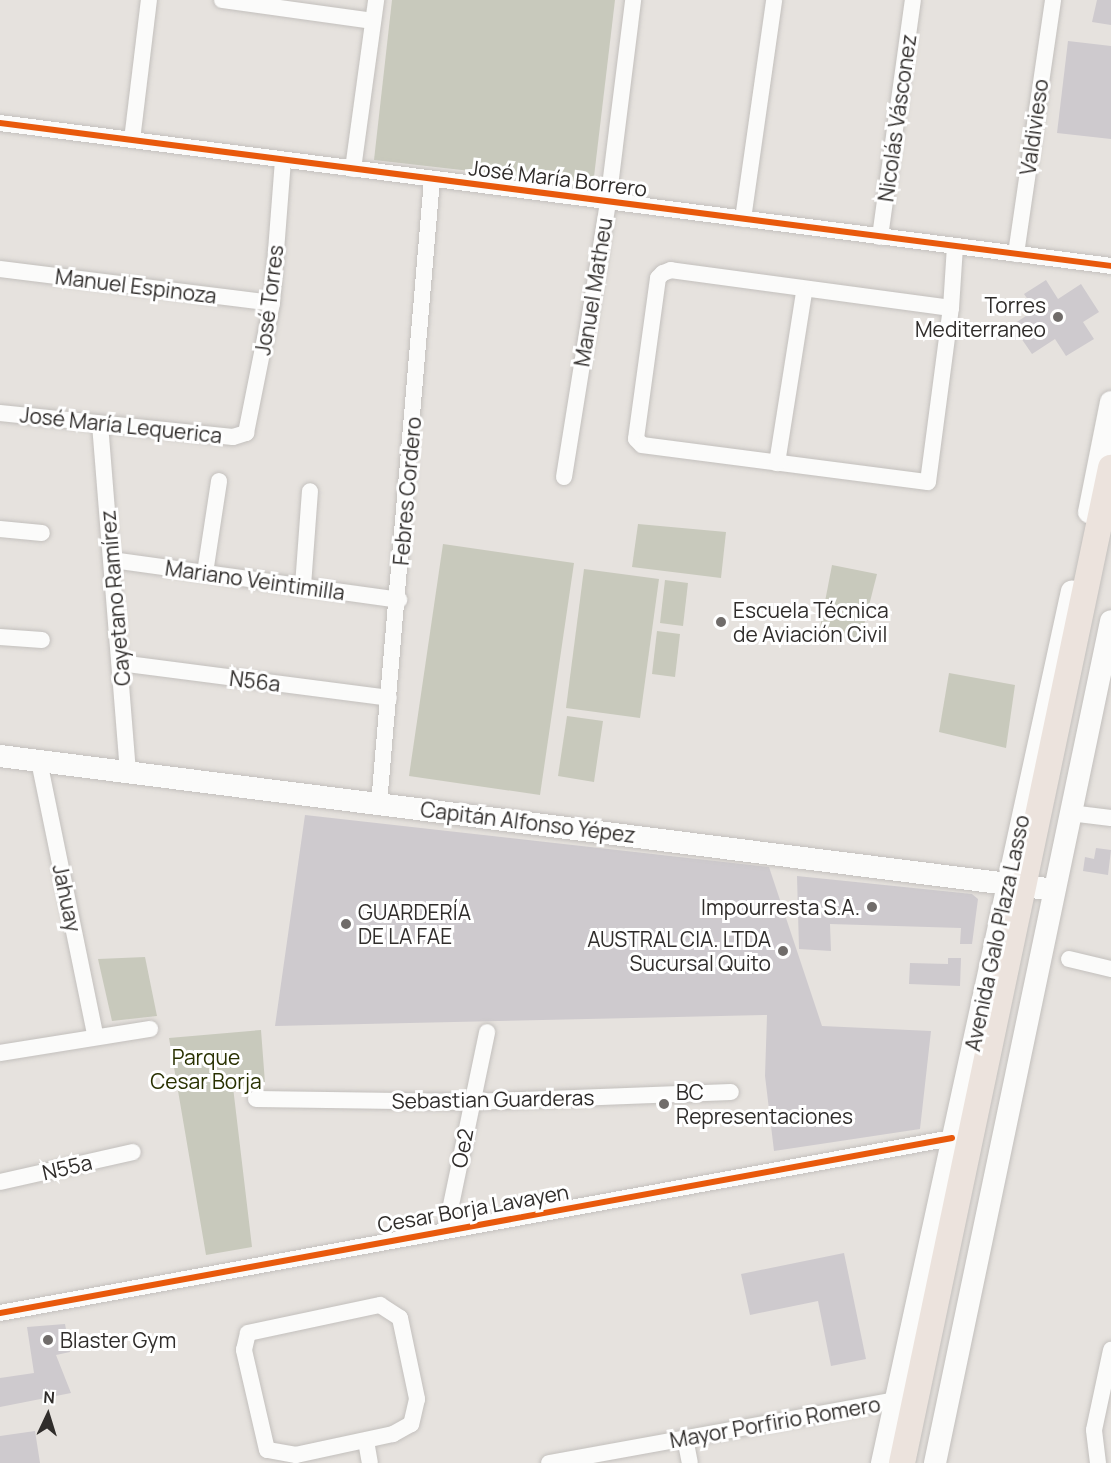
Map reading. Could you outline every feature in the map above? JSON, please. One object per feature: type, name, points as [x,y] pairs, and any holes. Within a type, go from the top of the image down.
[{"type":"main road","name":"Avenida Galo Plaza Lasso","points":[[935,1463],[1111,402]]},
{"type":"main road","name":"Avenida Galo Plaza Lasso","points":[[917,1463],[1111,468]]},
{"type":"main road","name":"Avenida Galo Plaza Lasso","points":[[902,1463],[1111,530]]},
{"type":"main road","name":"Avenida Galo Plaza Lasso","points":[[882,1463],[952,1138],[1031,886],[1070,813],[1111,621]]},
{"type":"main road","name":"Capitán Alfonso Yépez","points":[[0,756],[1031,886]]},
{"type":"street","points":[[132,140],[149,0]]},
{"type":"street","points":[[222,0],[373,21]]},
{"type":"street","points":[[353,169],[376,0]]},
{"type":"street","name":"Manuel Matheu","points":[[564,477],[608,202],[633,0]]},
{"type":"street","points":[[743,219],[774,0]]},
{"type":"street","name":"Nicolás Vásconez","points":[[880,237],[913,0]]},
{"type":"street","name":"Valdivieso","points":[[1016,254],[1053,0]]},
{"type":"street","name":"José María Borrero","points":[[0,123],[1111,266]]},
{"type":"street","name":"José Torres","points":[[241,437],[249,429],[272,303],[283,160]]},
{"type":"street","name":"Febres Cordero","points":[[379,804],[399,600],[432,179]]},
{"type":"street","points":[[951,308],[804,292],[671,270],[658,278],[638,442],[777,463],[928,482],[951,308],[955,246]]},
{"type":"street","name":"Manuel Espinoza","points":[[0,269],[272,303]]},
{"type":"street","points":[[777,463],[804,292]]},
{"type":"street","name":"José María Lequerica","points":[[0,413],[241,437]]},
{"type":"street","name":"Cayetano Ramírez","points":[[100,424],[128,772]]},
{"type":"street","points":[[205,573],[219,481]]},
{"type":"street","points":[[303,586],[310,490]]},
{"type":"street","points":[[0,529],[42,533]]},
{"type":"street","name":"Mariano Veintimilla","points":[[112,560],[399,600]]},
{"type":"street","points":[[0,637],[42,640]]},
{"type":"street","name":"N56a","points":[[120,663],[389,698]]},
{"type":"street","name":"Jahuay","points":[[39,761],[95,1035]]},
{"type":"street","points":[[1070,813],[1111,818]]},
{"type":"street","points":[[1069,959],[1111,969]]},
{"type":"street","points":[[0,1053],[95,1035],[150,1029]]},
{"type":"street","name":"Oe2","points":[[446,1229],[487,1032]]},
{"type":"street","name":"Sebastian Guarderas","points":[[256,1099],[471,1102],[731,1092]]},
{"type":"street","name":"Cesar Borja Lavayen","points":[[0,1313],[446,1229],[952,1138]]},
{"type":"street","name":"N55a","points":[[0,1182],[133,1152]]},
{"type":"street","points":[[369,1306],[394,1310],[406,1343],[417,1413],[406,1430],[366,1441],[296,1455],[267,1450],[244,1350],[248,1333],[369,1306]]},
{"type":"street","points":[[1098,1463],[1094,1430],[1111,1350]]},
{"type":"street","name":"Mayor Porfirio Romero","points":[[549,1463],[623,1456],[685,1438],[895,1400]]},
{"type":"street","points":[[1094,1430],[1111,1427]]},
{"type":"street","points":[[685,1438],[690,1463]]},
{"type":"street","points":[[366,1441],[370,1463]]},
{"type":"green space","points":[[392,0],[615,0],[593,185],[374,160]]},
{"type":"green space","points":[[638,524],[726,532],[721,578],[632,567]]},
{"type":"green space","points":[[443,544],[574,563],[540,795],[409,776]]},
{"type":"green space","points":[[832,565],[877,574],[860,641],[819,633]]},
{"type":"green space","points":[[584,569],[659,579],[640,718],[566,708]]},
{"type":"green space","points":[[665,580],[688,583],[683,626],[660,623]]},
{"type":"green space","points":[[657,631],[680,634],[675,677],[652,674]]},
{"type":"green space","points":[[949,673],[1015,685],[1006,748],[939,732]]},
{"type":"green space","points":[[567,716],[603,721],[594,782],[558,776]]},
{"type":"green space","points":[[145,957],[157,1016],[112,1021],[98,959]]},
{"type":"green space","name":"Parque Cesar Borja","points":[[261,1030],[265,1083],[233,1087],[252,1247],[206,1255],[169,1038]]},
{"type":"building","points":[[1097,0],[1111,0],[1111,25],[1092,22]]},
{"type":"building","points":[[1068,41],[1111,46],[1111,139],[1057,133]]},
{"type":"building","name":"Torres Mediterraneo","points":[[1046,280],[1058,299],[1081,284],[1099,312],[1083,322],[1094,339],[1066,356],[1055,339],[1032,354],[1012,325],[1035,310],[1024,294]]},
{"type":"building","points":[[305,815],[769,867],[822,1026],[931,1031],[920,1129],[774,1151],[765,1076],[767,1015],[275,1026]]},
{"type":"building","points":[[1096,848],[1111,850],[1108,875],[1083,871],[1085,857],[1094,859]]},
{"type":"building","name":"Impourresta S.A.","points":[[797,876],[972,894],[978,899],[972,944],[960,944],[961,928],[830,924],[831,951],[799,949]]},
{"type":"building","points":[[948,958],[961,958],[960,986],[909,984],[910,963],[948,964]]},
{"type":"building","points":[[844,1253],[866,1359],[831,1366],[818,1301],[750,1315],[741,1274]]},
{"type":"building","points":[[65,1324],[70,1352],[56,1355],[71,1393],[0,1407],[0,1378],[34,1373],[27,1327]]},
{"type":"building","points":[[35,1431],[40,1463],[0,1463],[0,1436]]},
{"type":"cycle path","points":[[0,123],[1111,266]]},
{"type":"cycle path","points":[[0,1313],[952,1138]]},
{"type":"place","name":"Torres Mediterraneo","points":[[1058,317]]},
{"type":"place","name":"Escuela Técnica de Aviación Civil","points":[[721,622]]},
{"type":"place","name":"Impourresta S.A.","points":[[872,907]]},
{"type":"place","name":"GUARDERÍA DE LA FAE","points":[[346,924]]},
{"type":"place","name":"AUSTRAL CIA. LTDA Sucursal Quito","points":[[783,951]]},
{"type":"place","name":"BC Representaciones","points":[[664,1104]]},
{"type":"place","name":"Blaster Gym","points":[[48,1340]]}]
